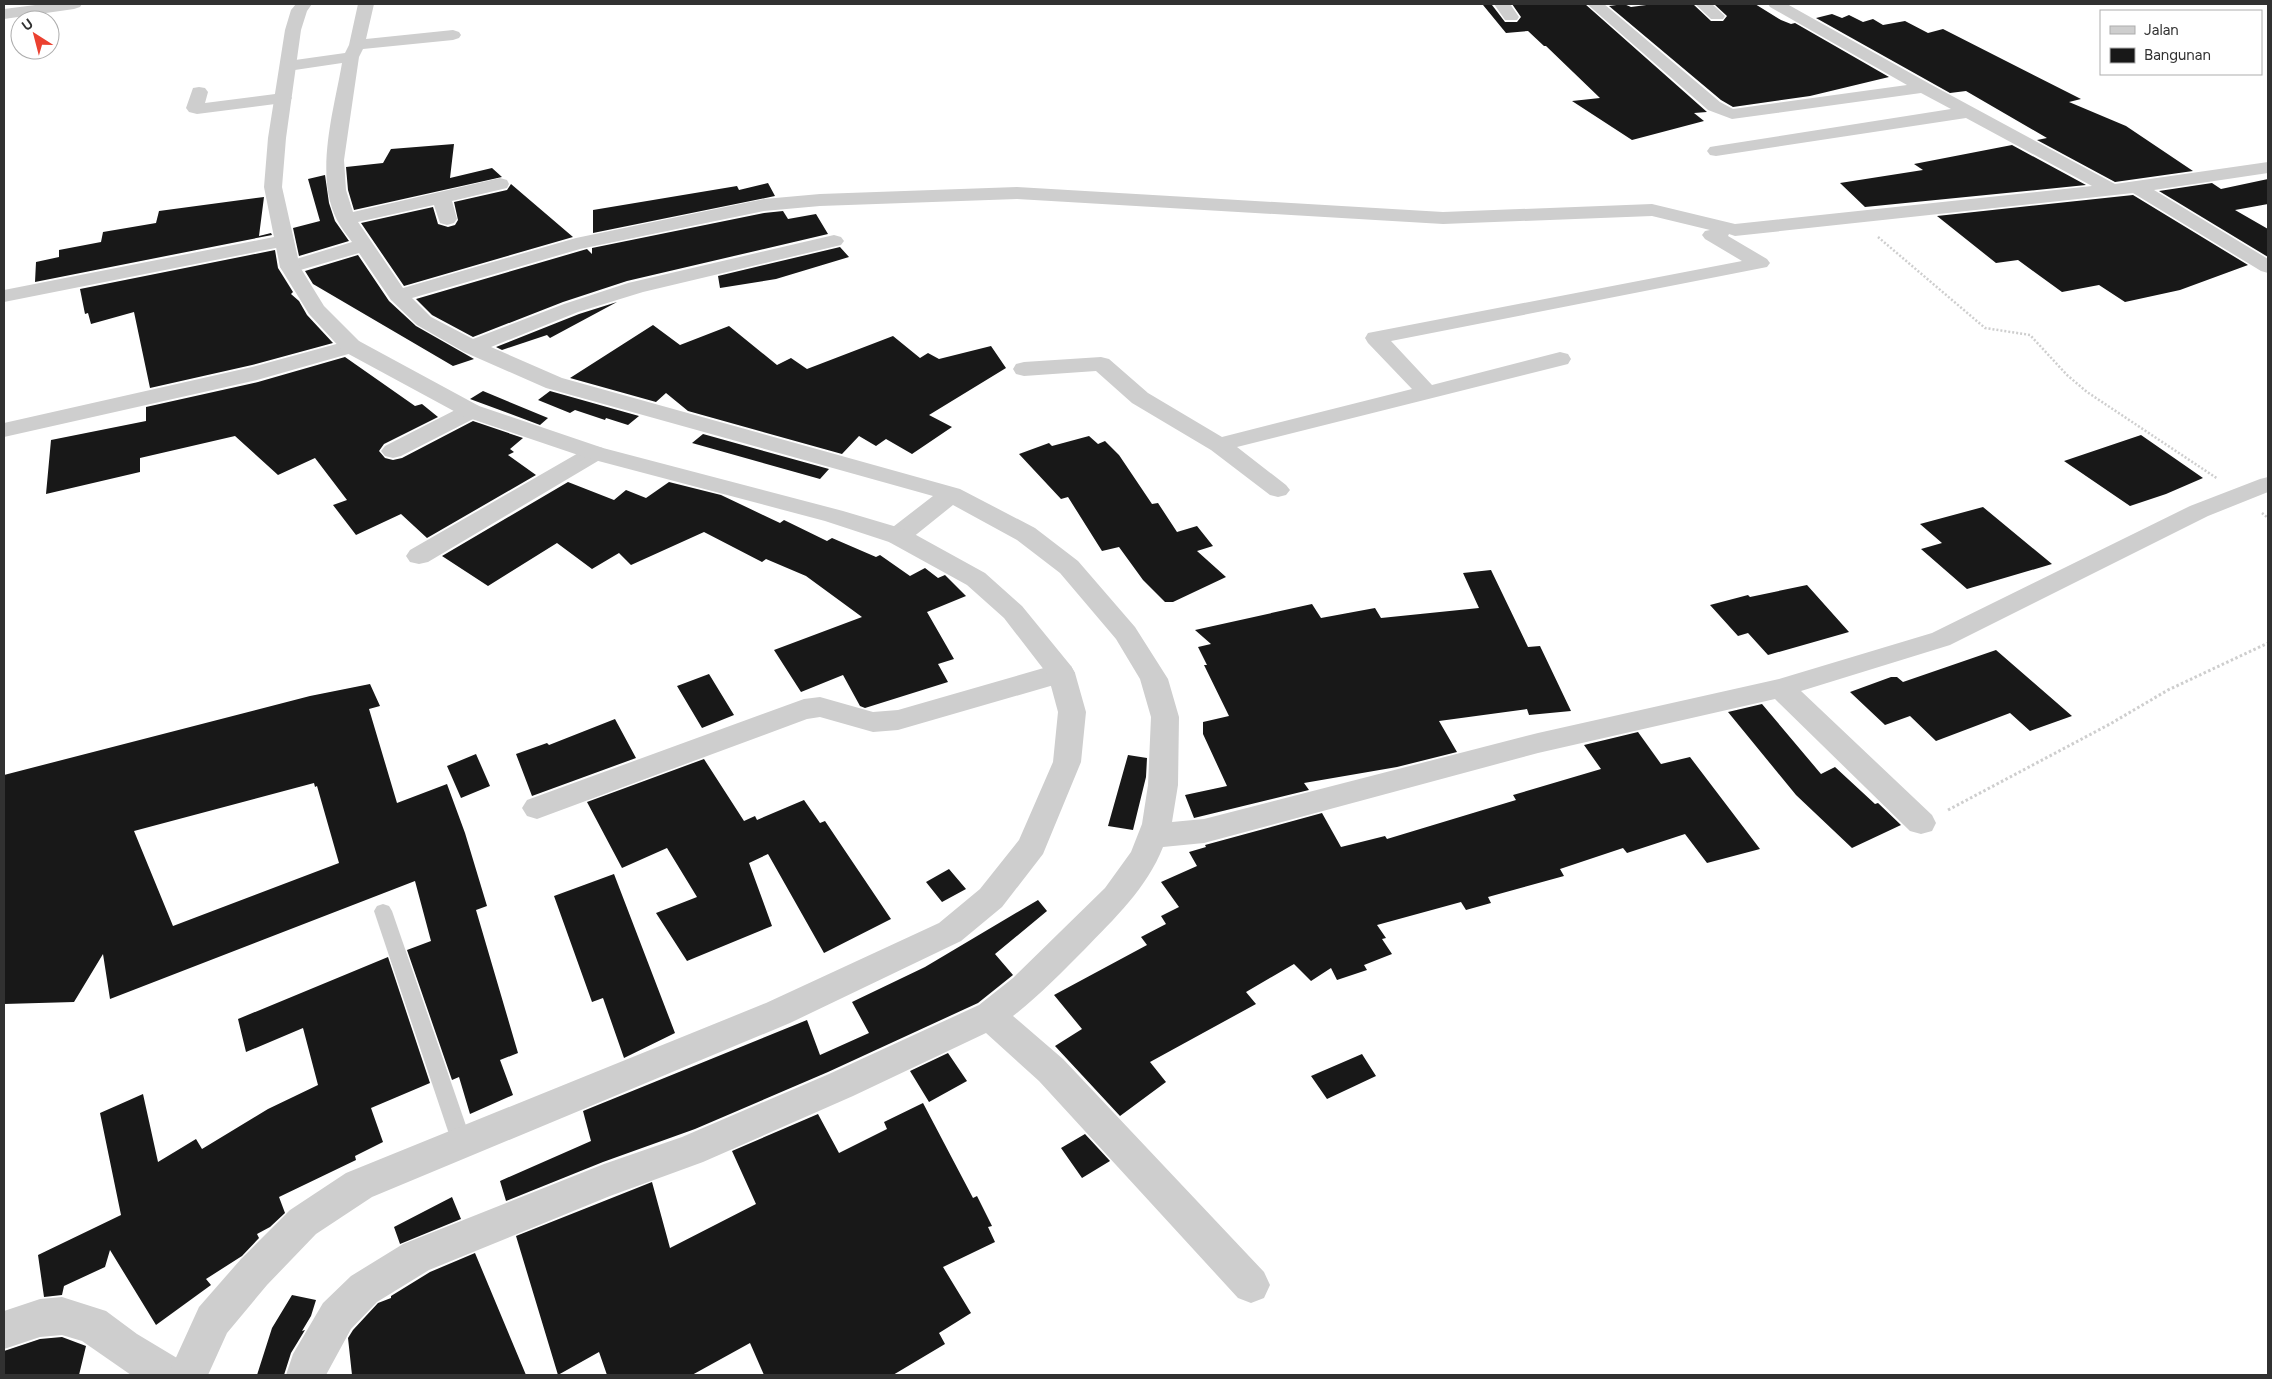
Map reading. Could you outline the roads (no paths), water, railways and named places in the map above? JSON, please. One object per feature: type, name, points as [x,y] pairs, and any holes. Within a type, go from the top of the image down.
[{"type":"street","points":[[4,14],[70,4]]},
{"type":"street","points":[[188,1375],[213,1320],[254,1272],[303,1222],[359,1185],[778,1013],[950,932],[991,898],[1032,846],[1067,762],[1072,712],[1061,673],[1013,612],[976,579],[906,529],[824,513],[595,453],[471,411],[351,346],[316,310],[295,257],[273,187],[283,98],[300,64],[293,30],[299,10],[304,4]]},
{"type":"street","points":[[366,4],[347,54],[335,160],[337,190],[346,219],[398,296],[424,321],[472,347],[554,383],[946,497],[1026,534],[1069,567],[1126,633],[1154,679],[1165,717],[1163,785],[1157,824],[1161,835]]},
{"type":"street","points":[[1595,4],[1714,106],[1732,114],[1768,143]]},
{"type":"street","points":[[1703,4],[1717,16]]},
{"type":"street","points":[[1776,4],[1924,88],[2111,189]]},
{"type":"street","points":[[300,64],[453,35]]},
{"type":"street","points":[[1732,114],[1924,88]]},
{"type":"street","points":[[199,92],[195,108],[197,109],[283,98]]},
{"type":"street","points":[[1716,151],[1968,112]]},
{"type":"street","points":[[1427,392],[1376,338],[1760,263],[1712,235],[1735,230],[2136,187],[2268,167]]},
{"type":"street","points":[[346,219],[500,184]]},
{"type":"street","points":[[2136,187],[2268,267]]},
{"type":"street","points":[[398,296],[576,244],[764,205],[820,200],[1016,193],[1443,218],[1652,210],[1735,230]]},
{"type":"street","points":[[441,197],[447,219]]},
{"type":"street","points":[[472,347],[572,308],[679,277],[834,241]]},
{"type":"street","points":[[4,296],[295,257],[334,256],[364,245]]},
{"type":"street","points":[[4,430],[257,373],[351,346]]},
{"type":"street","points":[[1219,445],[1560,359]]},
{"type":"street","points":[[1024,369],[1101,364],[1140,398],[1219,445],[1278,490]]},
{"type":"street","points":[[393,451],[471,411]]},
{"type":"street","points":[[419,556],[595,453]]},
{"type":"street","points":[[306,1375],[307,1368],[337,1316],[364,1288],[416,1257],[604,1180],[690,1151],[841,1085],[998,1022],[1025,988],[1116,898],[1161,835],[1204,831],[1538,743],[1780,688],[1941,639],[2062,577],[2199,511],[2268,484]]},
{"type":"street","points":[[906,529],[946,497]]},
{"type":"street","points":[[537,808],[804,709],[820,707],[873,722],[898,720],[1061,673]]},
{"type":"street","points":[[1780,688],[1921,824]]},
{"type":"street","points":[[998,1022],[1051,1070],[1251,1285]]},
{"type":"street","points":[[4,1330],[40,1318],[62,1316],[92,1325],[123,1348],[168,1375]]},
{"type":"lane","points":[[383,911],[462,1143]]}]
